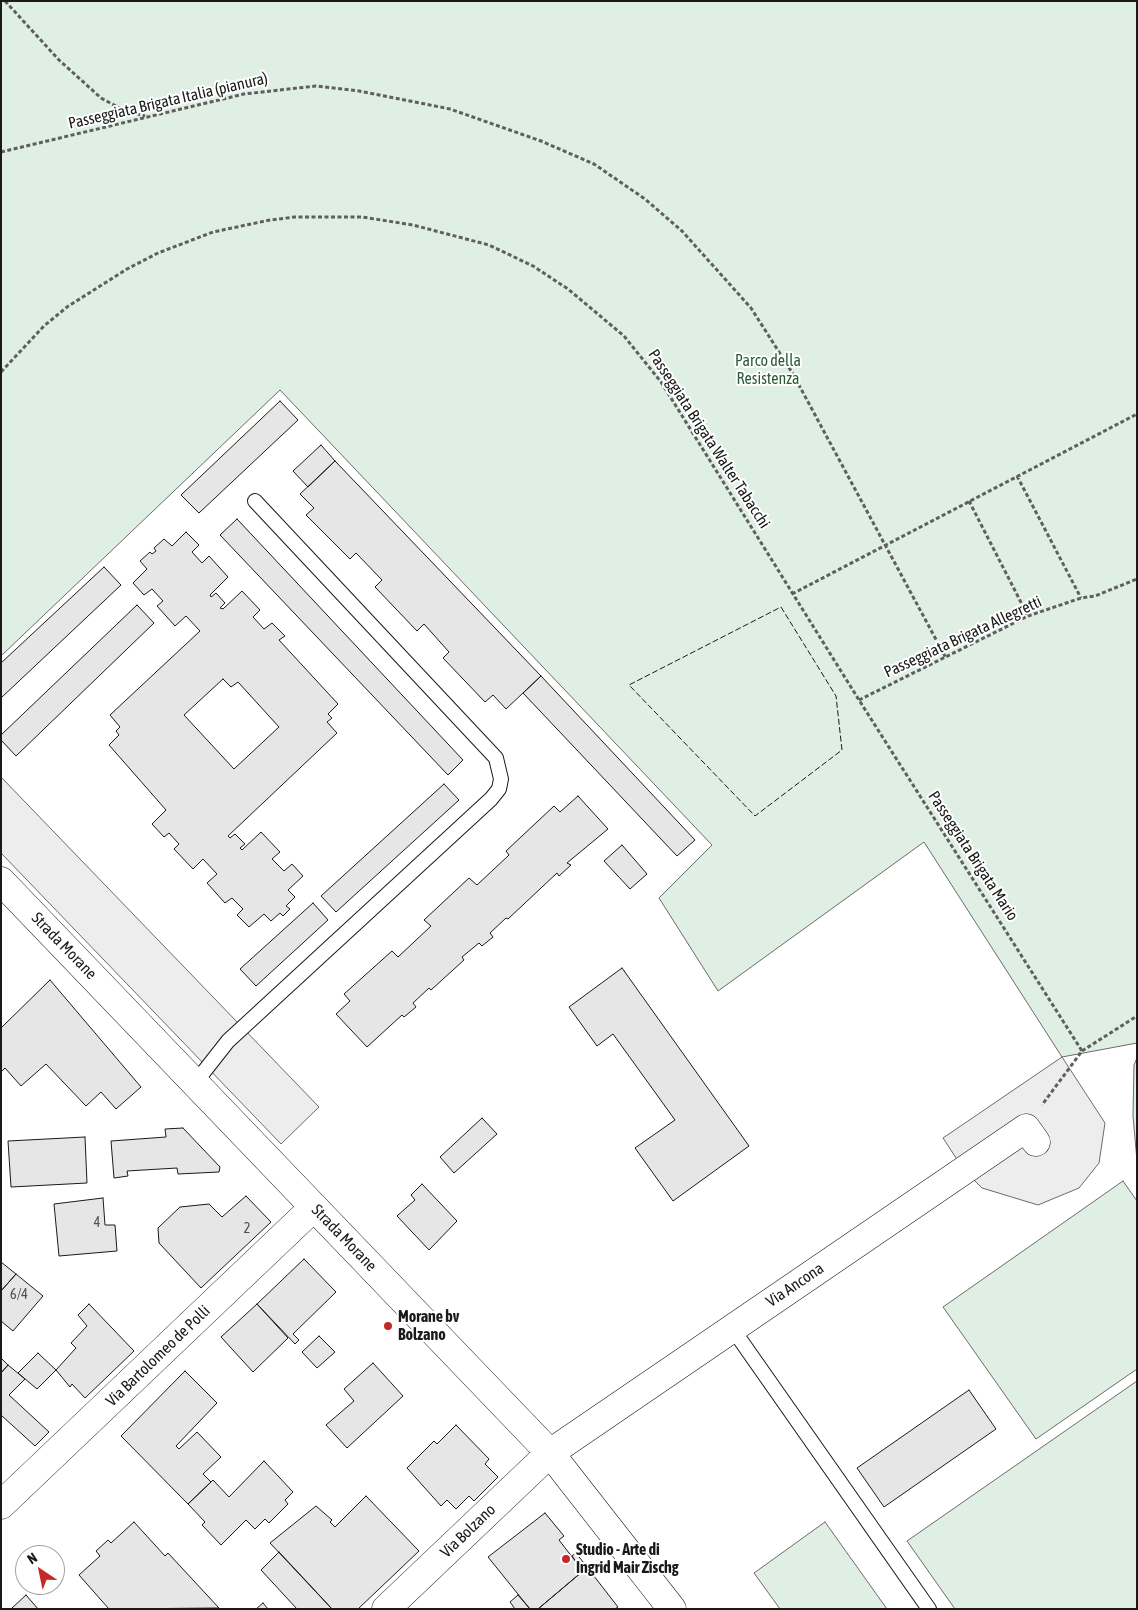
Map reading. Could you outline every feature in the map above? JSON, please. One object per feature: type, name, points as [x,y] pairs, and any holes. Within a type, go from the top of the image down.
[{"type":"street","name":"Strada Morane","points":[[1,881],[550,1453],[672,1609]]},
{"type":"street","name":"Via Ancona","points":[[550,1453],[732,1328],[1031,1135]]},
{"type":"street","name":"Via Bartolomeo de Polli","points":[[5,1495],[314,1207]]},
{"type":"street","name":"Via Bolzano","points":[[386,1609],[550,1453]]},
{"type":"lane","points":[[195,1083],[228,1041],[491,799],[499,788],[501,779],[496,758],[255,501]]},
{"type":"lane","points":[[732,1328],[929,1609]]},
{"type":"path","points":[[5,1],[59,60],[101,98],[123,110],[148,116]]},
{"type":"path","name":"Passeggiata Brigata Italia (pianura)","points":[[1,152],[244,94],[284,88],[335,88],[382,95],[450,109],[541,141],[594,164],[638,194],[682,231],[751,308],[793,374],[946,658]]},
{"type":"path","name":"Passeggiata Brigata Walter Tabacchi","points":[[1,372],[26,343],[67,307],[158,253],[213,232],[270,220],[318,217],[384,220],[454,235],[489,245],[533,266],[568,288],[624,336],[661,382],[792,594]]},
{"type":"path","points":[[792,594],[1137,414]]},
{"type":"path","points":[[1017,476],[1081,598]]},
{"type":"path","points":[[969,501],[1028,616]]},
{"type":"path","name":"Passeggiata Brigata Allegretti","points":[[858,700],[1028,616],[1081,598],[1095,596],[1137,579]]},
{"type":"path","name":"Passeggiata Brigata Mario","points":[[792,594],[1082,1051]]},
{"type":"path","points":[[1031,1135],[1082,1051],[1137,1016]]},
{"type":"green space","name":"Parco della Resistenza","points":[[1,1],[1137,1],[1137,1043],[1062,1057],[924,842],[718,991],[659,898],[712,845],[280,390],[1,656]]},
{"type":"green space","points":[[1137,1058],[1137,1161],[1133,1116],[1134,1065]]},
{"type":"green space","points":[[1123,1181],[1137,1201],[1137,1369],[1036,1439],[943,1307]]},
{"type":"green space","points":[[1137,1381],[1137,1609],[955,1609],[907,1541]]},
{"type":"green space","points":[[825,1522],[887,1609],[780,1609],[754,1573]]},
{"type":"shaded area","points":[[1,777],[319,1107],[281,1144],[1,853]]},
{"type":"shaded area","points":[[1062,1057],[1105,1123],[1099,1163],[1079,1188],[1038,1205],[982,1188],[964,1170],[943,1138]]},
{"type":"building","points":[[280,401],[298,420],[199,513],[181,495]]},
{"type":"building","points":[[321,445],[335,461],[308,487],[293,471]]},
{"type":"building","points":[[335,461],[541,676],[506,709],[493,695],[485,702],[443,658],[449,652],[424,624],[417,631],[375,587],[382,580],[356,553],[350,559],[306,515],[314,508],[300,494]]},
{"type":"building","points":[[237,519],[463,760],[448,775],[220,535]]},
{"type":"building","points":[[186,532],[199,545],[192,552],[202,563],[209,556],[228,577],[210,595],[211,597],[216,593],[225,603],[220,608],[223,609],[242,591],[260,610],[253,617],[264,629],[272,623],[285,636],[279,640],[338,704],[328,714],[332,718],[327,722],[337,733],[228,836],[230,838],[235,834],[245,844],[240,848],[242,850],[261,832],[280,852],[272,859],[284,871],[292,864],[303,876],[288,890],[295,897],[286,906],[290,909],[283,916],[280,913],[271,921],[264,914],[249,927],[237,915],[243,909],[232,898],[225,903],[207,883],[217,874],[203,859],[193,869],[174,849],[179,844],[169,833],[164,837],[152,824],[166,810],[109,745],[119,735],[116,731],[120,727],[110,715],[200,631],[186,616],[175,626],[157,606],[163,601],[152,589],[144,595],[133,583],[147,569],[140,561],[150,552],[152,554],[156,551],[154,548],[164,539],[172,546]],"holes":[[[223,679],[231,687],[238,682],[279,727],[234,769],[184,715]]]},
{"type":"building","points":[[104,567],[121,585],[1,698],[1,663]]},
{"type":"building","points":[[137,605],[154,623],[16,756],[1,740],[1,735]]},
{"type":"building","points":[[541,676],[695,840],[677,856],[523,693]]},
{"type":"building","points":[[444,784],[459,800],[336,912],[321,896]]},
{"type":"building","points":[[578,796],[608,829],[567,863],[571,865],[559,876],[557,873],[508,919],[506,918],[490,933],[493,937],[482,946],[479,943],[462,957],[464,960],[431,990],[429,988],[413,1003],[416,1007],[404,1017],[402,1015],[367,1047],[336,1014],[350,1001],[344,994],[392,951],[398,957],[431,926],[424,920],[469,878],[477,885],[509,855],[506,851],[554,806],[560,812]]},
{"type":"building","points":[[622,845],[647,874],[630,889],[604,861]]},
{"type":"building","points":[[313,903],[328,920],[256,986],[240,969]]},
{"type":"building","points":[[622,968],[749,1146],[673,1201],[635,1148],[675,1120],[613,1034],[597,1046],[569,1007]]},
{"type":"building","points":[[50,980],[141,1087],[116,1109],[101,1092],[86,1106],[46,1064],[21,1086],[5,1068],[1,1072],[1,1028]]},
{"type":"building","points":[[482,1118],[497,1134],[454,1173],[440,1157]]},
{"type":"building","points":[[183,1128],[220,1167],[219,1172],[178,1174],[177,1168],[127,1171],[128,1176],[114,1178],[111,1141],[166,1137],[165,1129]]},
{"type":"building","points":[[85,1137],[87,1183],[11,1187],[8,1141]]},
{"type":"building","points":[[422,1184],[457,1221],[429,1250],[397,1216],[415,1200],[411,1195]]},
{"type":"building","points":[[246,1196],[271,1222],[201,1288],[159,1243],[158,1228],[180,1207],[209,1204],[222,1217]]},
{"type":"building","points":[[103,1198],[105,1225],[115,1225],[117,1251],[59,1256],[54,1204]]},
{"type":"building","points":[[304,1259],[336,1292],[293,1334],[299,1340],[295,1344],[257,1304]]},
{"type":"building","points":[[1,1262],[16,1274],[1,1291]]},
{"type":"building","points":[[16,1274],[43,1296],[13,1331],[1,1321],[1,1291]]},
{"type":"building","points":[[89,1304],[134,1351],[85,1398],[72,1384],[70,1387],[56,1370],[76,1348],[71,1343],[87,1326],[78,1315]]},
{"type":"building","points":[[257,1304],[288,1338],[253,1372],[221,1337]]},
{"type":"building","points":[[319,1336],[335,1352],[317,1368],[302,1352]]},
{"type":"building","points":[[38,1353],[56,1370],[37,1389],[18,1373]]},
{"type":"building","points":[[1,1358],[8,1365],[1,1373]]},
{"type":"building","points":[[373,1363],[403,1396],[347,1448],[326,1425],[354,1401],[344,1389]]},
{"type":"building","points":[[8,1365],[25,1379],[9,1395],[49,1432],[35,1446],[1,1415],[1,1373]]},
{"type":"building","points":[[185,1371],[217,1403],[176,1446],[179,1449],[197,1432],[221,1457],[203,1474],[211,1482],[188,1504],[121,1436]]},
{"type":"building","points":[[969,1390],[996,1429],[884,1507],[857,1468]]},
{"type":"building","points":[[456,1425],[489,1459],[485,1464],[498,1477],[474,1501],[469,1496],[456,1509],[447,1500],[441,1506],[407,1468],[434,1441],[437,1444]]},
{"type":"building","points":[[264,1461],[293,1492],[285,1500],[288,1504],[269,1523],[265,1519],[255,1529],[246,1520],[221,1545],[202,1525],[205,1522],[188,1504],[213,1480],[229,1497]]},
{"type":"building","points":[[366,1496],[419,1551],[358,1609],[332,1609],[270,1543],[316,1506],[332,1520],[330,1522],[335,1527]]},
{"type":"building","points":[[545,1513],[564,1536],[559,1540],[583,1571],[538,1609],[530,1609],[488,1557]]},
{"type":"building","points":[[134,1522],[165,1556],[168,1553],[219,1608],[109,1609],[79,1575],[100,1556],[96,1551],[108,1540],[111,1543]]},
{"type":"building","points":[[279,1552],[332,1609],[297,1609],[261,1570]]},
{"type":"building","points":[[576,1553],[618,1607],[615,1609],[538,1609],[583,1571],[572,1556]]},
{"type":"building","points":[[26,1595],[38,1609],[11,1609]]},
{"type":"building","points":[[518,1595],[530,1609],[515,1609],[510,1602]]},
{"type":"building","points":[[263,1603],[268,1609],[256,1609]]},
{"type":"fence","points":[[781,607],[836,696],[842,750],[755,816],[629,685],[781,607]]},
{"type":"place","name":"Morane bv Bolzano","points":[[388,1326]]},
{"type":"place","name":"Studio - Arte di Ingrid Mair Zischg","points":[[566,1559]]}]
